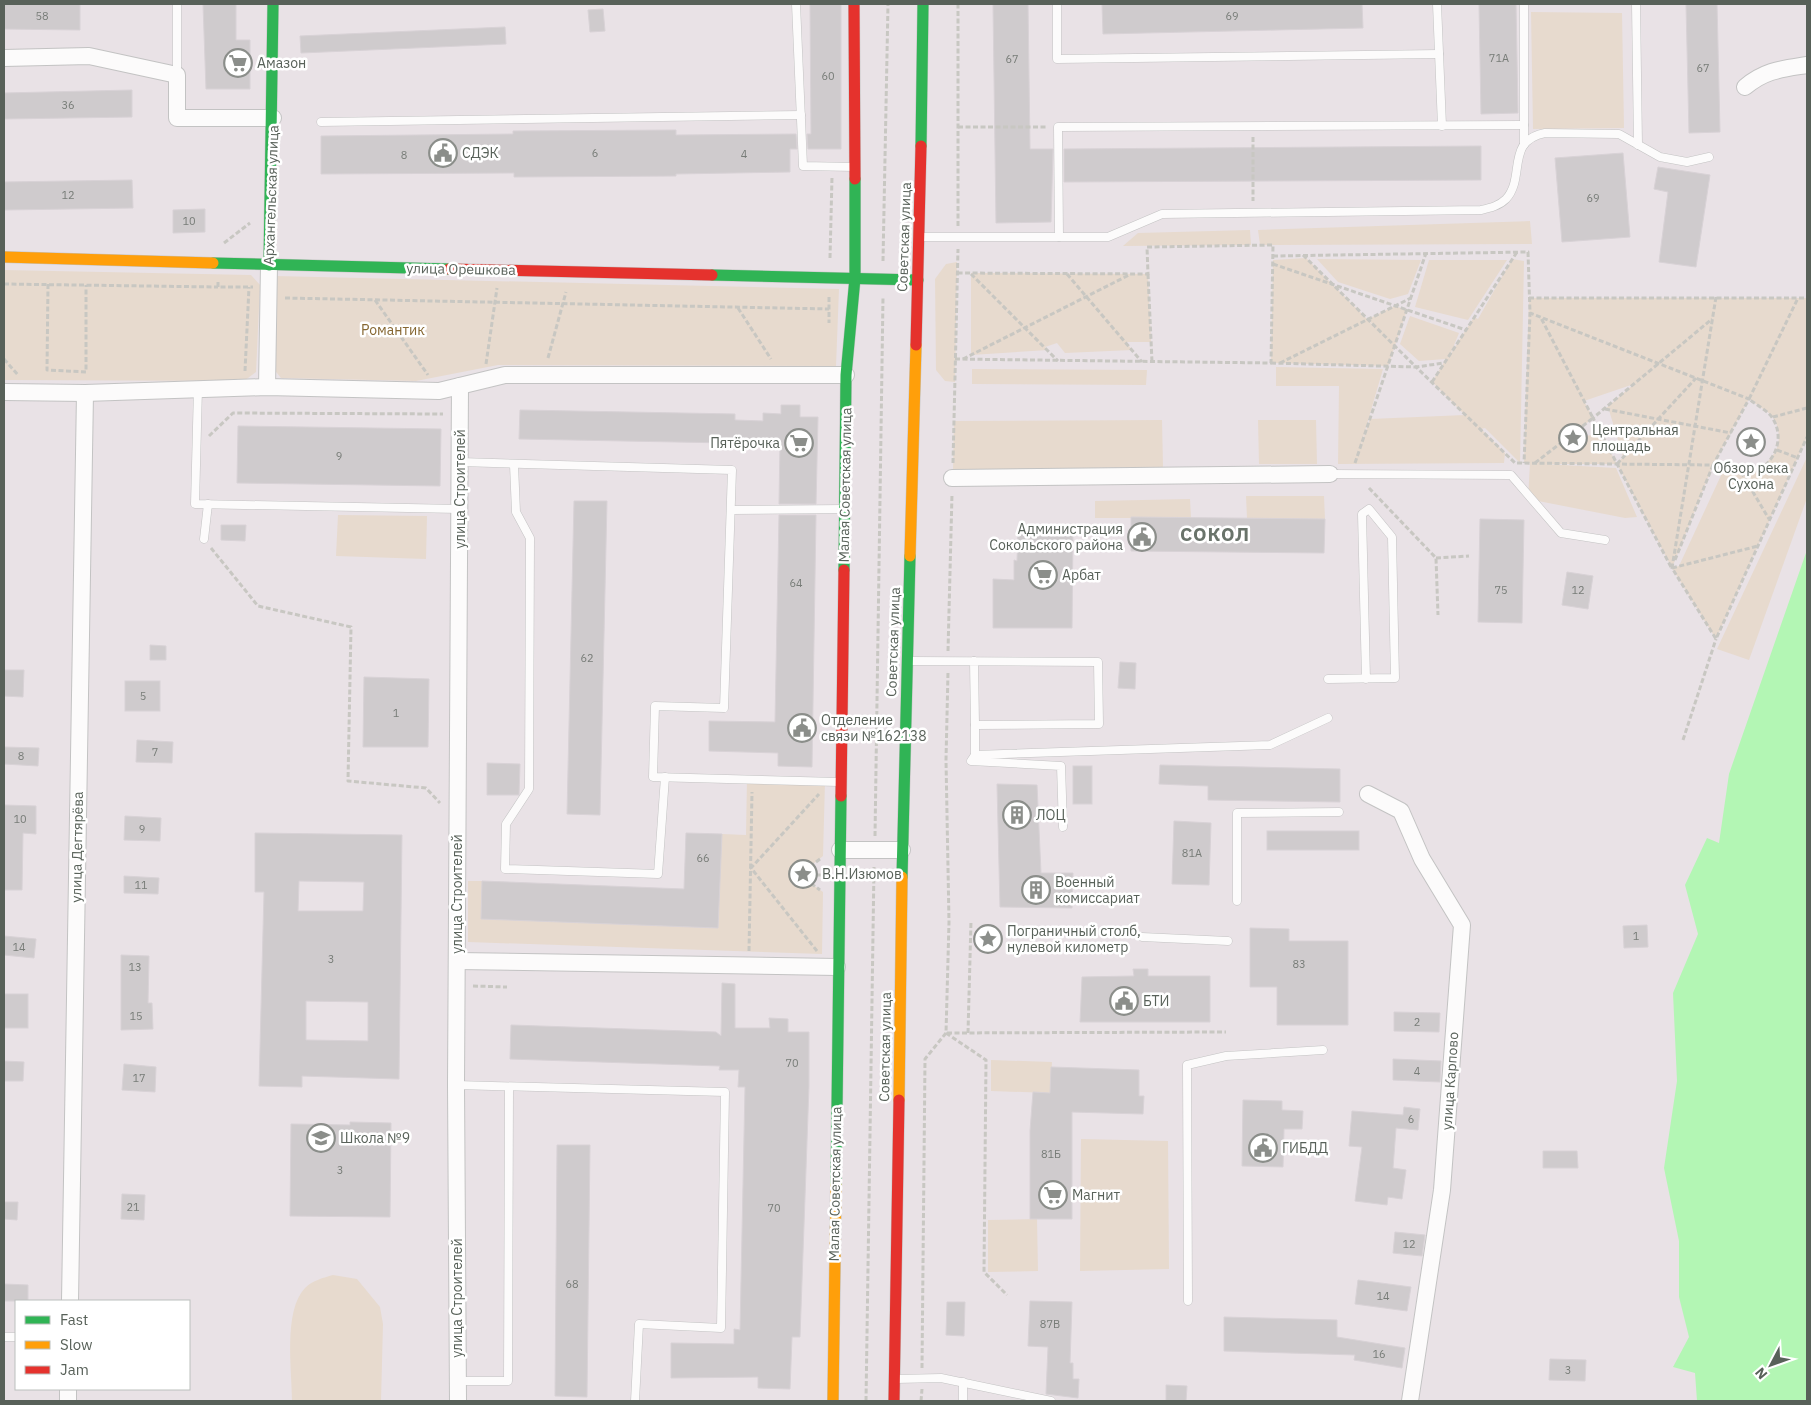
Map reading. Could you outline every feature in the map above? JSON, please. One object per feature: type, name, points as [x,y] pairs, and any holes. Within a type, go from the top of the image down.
[{"type":"street","name":"Архангельская улица","points":[[266,387],[273,118],[273,4]]},
{"type":"street","name":"Малая Советская улица","points":[[831,1400],[846,375],[855,278],[854,4]]},
{"type":"street","name":"Советская улица","points":[[894,1401],[902,850],[920,237],[923,4]]},
{"type":"street","points":[[4,58],[89,56],[177,75],[177,118],[273,118]]},
{"type":"street","points":[[1745,87],[1757,77],[1772,71],[1807,66]]},
{"type":"street","name":"улица Орешкова","points":[[4,257],[918,280]]},
{"type":"street","points":[[4,392],[85,392],[245,387],[439,390],[505,375],[846,375]]},
{"type":"street","name":"улица Строителей","points":[[458,1401],[456,1085],[460,386]]},
{"type":"street","name":"улица Дегтярёва","points":[[70,1300],[85,392]]},
{"type":"street","points":[[952,478],[1330,474]]},
{"type":"street","name":"улица Карпово","points":[[1368,794],[1401,811],[1422,859],[1462,925],[1442,1190],[1410,1401]]},
{"type":"street","points":[[840,850],[902,850]]},
{"type":"street","points":[[458,960],[837,967]]},
{"type":"lane","points":[[177,4],[177,75]]},
{"type":"lane","points":[[796,4],[803,166],[855,167]]},
{"type":"lane","points":[[1057,4],[1058,59],[1439,54]]},
{"type":"lane","points":[[1437,4],[1442,126]]},
{"type":"lane","points":[[920,237],[1108,238],[1162,214],[1481,210],[1497,206],[1507,198],[1524,144],[1524,4]]},
{"type":"lane","points":[[1636,4],[1638,145]]},
{"type":"lane","points":[[321,122],[801,115]]},
{"type":"lane","points":[[1059,237],[1058,127],[1524,125]]},
{"type":"lane","points":[[1524,144],[1533,136],[1619,134],[1660,158],[1686,162],[1709,157]]},
{"type":"lane","points":[[198,388],[195,504],[460,509]]},
{"type":"lane","points":[[460,462],[732,470],[724,708],[655,706],[653,777],[840,782]]},
{"type":"lane","points":[[514,465],[516,512],[530,538],[529,789],[506,824],[505,869],[658,874],[665,778]]},
{"type":"lane","points":[[1330,474],[1511,475],[1561,533],[1605,540]]},
{"type":"lane","points":[[204,539],[208,504]]},
{"type":"lane","points":[[1328,679],[1366,679],[1395,678],[1392,537],[1369,508],[1362,514],[1366,679]]},
{"type":"lane","points":[[731,510],[845,509]]},
{"type":"lane","points":[[907,661],[1098,662],[1099,724],[975,724]]},
{"type":"lane","points":[[974,661],[975,755],[971,762],[1061,766],[1063,827]]},
{"type":"lane","points":[[975,755],[1270,745],[1328,718]]},
{"type":"lane","points":[[1237,901],[1237,813],[1339,812]]},
{"type":"lane","points":[[1142,937],[1228,941]]},
{"type":"lane","points":[[1188,1300],[1187,1065],[1226,1056],[1323,1050]]},
{"type":"lane","points":[[456,1085],[725,1092],[721,1328],[639,1324],[635,1401]]},
{"type":"lane","points":[[458,1381],[508,1381],[509,1087]]},
{"type":"lane","points":[[894,1378],[941,1378],[1051,1401]]},
{"type":"lane","points":[[963,1382],[963,1401]]},
{"type":"path","points":[[883,280],[888,4]]},
{"type":"path","points":[[948,653],[958,237],[958,4]]},
{"type":"path","points":[[958,127],[1031,126]]},
{"type":"path","points":[[1254,126],[1254,213]]},
{"type":"path","points":[[1152,362],[1148,247],[1273,245],[1271,363]]},
{"type":"path","points":[[1432,382],[1517,252]]},
{"type":"path","points":[[1273,256],[1528,252],[1530,313],[1524,463]]},
{"type":"path","points":[[1352,474],[1426,253]]},
{"type":"path","points":[[1303,255],[1515,463],[1714,465],[1731,472],[1749,473],[1768,463],[1777,450],[1779,434],[1773,417],[1749,399],[1530,313]]},
{"type":"path","points":[[1272,264],[1466,330]]},
{"type":"path","points":[[484,380],[499,270]]},
{"type":"path","points":[[543,375],[572,272]]},
{"type":"path","points":[[957,273],[1148,274]]},
{"type":"path","points":[[971,273],[1058,361]]},
{"type":"path","points":[[1067,274],[1142,362]]},
{"type":"path","points":[[962,360],[1129,274]]},
{"type":"path","points":[[4,284],[218,287]]},
{"type":"path","points":[[48,284],[47,370],[86,372],[86,285]]},
{"type":"path","points":[[245,387],[249,287]]},
{"type":"path","points":[[1279,364],[1411,298]]},
{"type":"path","points":[[1529,298],[1807,298]]},
{"type":"path","points":[[1672,568],[1716,298]]},
{"type":"path","points":[[1672,568],[1714,465],[1749,399],[1798,298]]},
{"type":"path","points":[[375,300],[439,390]]},
{"type":"path","points":[[738,307],[782,375]]},
{"type":"path","points":[[1540,317],[1672,568],[1716,639]]},
{"type":"path","points":[[1534,463],[1605,409],[1712,319]]},
{"type":"path","points":[[955,359],[1416,367],[1444,363]]},
{"type":"path","points":[[1617,464],[1696,378]]},
{"type":"path","points":[[1773,417],[1807,408]]},
{"type":"path","points":[[1605,409],[1731,433]]},
{"type":"path","points":[[196,449],[233,412],[460,414]]},
{"type":"path","points":[[1683,740],[1716,639],[1807,437]]},
{"type":"path","points":[[1777,450],[1798,458]]},
{"type":"path","points":[[1741,472],[1770,520]]},
{"type":"path","points":[[1369,488],[1436,558],[1438,615]]},
{"type":"path","points":[[204,539],[258,606],[351,626],[348,781],[426,788],[457,822]]},
{"type":"path","points":[[1672,568],[1758,546]]},
{"type":"path","points":[[1436,558],[1469,556]]},
{"type":"path","points":[[922,1372],[925,1059],[946,1033],[949,922],[946,760],[948,663]]},
{"type":"path","points":[[749,951],[753,780]]},
{"type":"path","points":[[751,868],[824,788]]},
{"type":"path","points":[[823,856],[808,868],[798,868],[798,881],[809,882],[823,892]]},
{"type":"path","points":[[751,868],[820,954],[810,953]]},
{"type":"path","points":[[808,868],[809,882]]},
{"type":"path","points":[[809,874],[823,875]]},
{"type":"path","points":[[968,1033],[971,921]]},
{"type":"path","points":[[739,951],[757,952]]},
{"type":"path","points":[[946,1033],[1226,1032]]},
{"type":"path","points":[[946,1033],[986,1060],[984,1272],[1007,1295]]},
{"type":"path","points":[[922,1382],[922,1401]]},
{"type":"green space","points":[[1531,12],[1622,13],[1624,128],[1533,129]]},
{"type":"green space","points":[[1530,221],[1532,244],[1260,245],[1258,230]]},
{"type":"green space","points":[[1250,230],[1251,245],[1123,246],[1138,233]]},
{"type":"green space","points":[[1306,258],[1377,329],[1368,319],[1395,306],[1407,310],[1388,366],[1271,363],[1273,260]]},
{"type":"green space","points":[[1317,259],[1421,260],[1408,294],[1390,299],[1338,282]]},
{"type":"green space","points":[[1512,259],[1524,261],[1520,463],[1485,428],[1481,429],[1505,453],[1504,463],[1338,464],[1339,386],[1276,386],[1276,367],[1383,369],[1360,448],[1370,419],[1465,415],[1432,382],[1446,359],[1419,361],[1400,344],[1410,316],[1459,333],[1450,355],[1474,317],[1478,319]]},
{"type":"green space","points":[[1429,260],[1507,260],[1468,320],[1415,307]]},
{"type":"green space","points":[[957,262],[955,382],[945,381],[936,370],[935,279],[946,264]]},
{"type":"green space","points":[[4,270],[251,275],[260,285],[256,372],[244,381],[4,380]]},
{"type":"green space","points":[[971,273],[1148,274],[1151,342],[1126,342],[1132,350],[1065,353],[1057,343],[1045,347],[1048,350],[971,355]]},
{"type":"green space","name":"Романтик","points":[[275,276],[839,289],[836,366],[498,365],[416,381],[281,378],[273,368]]},
{"type":"green space","points":[[1529,298],[1807,298],[1807,437],[1716,639],[1672,568],[1617,464],[1545,464],[1616,468],[1637,517],[1625,518],[1528,499],[1530,463],[1524,463]],"holes":[[[1634,384],[1605,409],[1609,410],[1623,457],[1617,464],[1600,433],[1564,441],[1593,418],[1584,401]],[[1749,399],[1772,416],[1778,431],[1778,443],[1775,453],[1759,468],[1736,472],[1724,469],[1679,566],[1672,568],[1713,465]]]},
{"type":"green space","points":[[972,369],[1147,370],[1146,385],[972,384]]},
{"type":"green space","points":[[1162,420],[1163,467],[953,470],[954,421]]},
{"type":"green space","points":[[1258,420],[1316,420],[1317,464],[1259,464]]},
{"type":"green space","points":[[1807,457],[1807,498],[1749,660],[1717,649]]},
{"type":"green space","points":[[1246,496],[1324,496],[1325,519],[1247,518]]},
{"type":"green space","points":[[1190,499],[1191,518],[1095,518],[1095,501]]},
{"type":"green space","points":[[338,515],[427,516],[426,559],[336,556]]},
{"type":"green space","points":[[747,779],[825,781],[823,856],[808,868],[797,868],[798,881],[809,882],[823,892],[822,954],[468,942],[468,881],[482,881],[481,919],[718,928],[722,834],[746,835]]},
{"type":"green space","points":[[991,1060],[1052,1062],[1050,1093],[991,1091]]},
{"type":"green space","points":[[1081,1139],[1168,1141],[1169,1269],[1080,1271]]},
{"type":"green space","points":[[1037,1219],[1038,1271],[988,1272],[988,1220]]},
{"type":"green space","points":[[333,1275],[357,1279],[380,1307],[383,1324],[381,1401],[292,1401],[290,1342],[291,1326],[298,1298],[308,1285]]},
{"type":"shaded area","points":[[1807,550],[1807,1401],[1697,1401],[1695,1373],[1673,1367],[1689,1337],[1679,1297],[1679,1241],[1664,1168],[1677,1081],[1673,993],[1698,934],[1685,885],[1707,838],[1719,843],[1729,774]]},
{"type":"building","points":[[4,4],[80,4],[80,30],[4,29]]},
{"type":"building","points":[[203,4],[236,4],[236,40],[250,40],[250,89],[206,89]]},
{"type":"building","points":[[810,4],[841,4],[841,149],[808,149],[807,134],[811,134]]},
{"type":"building","points":[[993,4],[1028,4],[1030,149],[1053,149],[1051,222],[996,223]]},
{"type":"building","points":[[1102,4],[1362,4],[1363,28],[1103,34]]},
{"type":"building","points":[[1479,4],[1516,4],[1518,113],[1481,114]]},
{"type":"building","points":[[1686,4],[1717,4],[1720,132],[1689,133]]},
{"type":"building","points":[[603,9],[605,31],[590,32],[588,10]]},
{"type":"building","points":[[505,27],[506,44],[301,53],[300,36]]},
{"type":"building","points":[[132,90],[132,117],[4,119],[4,93]]},
{"type":"building","points":[[676,130],[676,135],[796,134],[797,149],[790,149],[790,172],[676,174],[676,176],[514,177],[514,173],[321,174],[321,136],[513,134],[513,131]]},
{"type":"building","points":[[1481,146],[1481,180],[1064,182],[1064,149]]},
{"type":"building","points":[[1623,153],[1630,237],[1562,242],[1555,158]]},
{"type":"building","points":[[1658,167],[1710,175],[1696,267],[1659,262],[1668,192],[1654,189]]},
{"type":"building","points":[[132,180],[133,208],[4,210],[4,182]]},
{"type":"building","points":[[205,209],[205,232],[173,233],[173,210]]},
{"type":"building","points":[[781,405],[800,405],[800,417],[818,417],[816,504],[779,504],[780,444],[519,439],[520,410],[735,414],[735,420],[763,421],[763,413],[781,414]]},
{"type":"building","points":[[238,426],[441,429],[440,486],[237,483]]},
{"type":"building","points":[[574,501],[607,501],[600,815],[567,814]]},
{"type":"building","points":[[779,515],[816,515],[812,767],[778,766],[778,753],[709,751],[709,721],[775,722]]},
{"type":"building","points":[[1131,517],[1325,519],[1324,553],[1131,551]]},
{"type":"building","points":[[1480,519],[1524,520],[1522,623],[1478,622]]},
{"type":"building","points":[[221,525],[246,525],[245,541],[221,540]]},
{"type":"building","name":"Арбат","points":[[1018,528],[1073,529],[1072,628],[993,628],[993,579],[1014,580],[1014,560],[1017,561]]},
{"type":"building","points":[[1567,572],[1593,576],[1588,609],[1562,605]]},
{"type":"building","points":[[150,645],[166,646],[166,660],[150,660]]},
{"type":"building","points":[[1120,662],[1136,663],[1135,689],[1118,688]]},
{"type":"building","points":[[4,670],[24,670],[23,697],[4,696]]},
{"type":"building","points":[[364,677],[429,679],[428,747],[363,747]]},
{"type":"building","points":[[125,681],[160,681],[160,711],[125,711]]},
{"type":"building","points":[[137,740],[173,742],[172,763],[136,762]]},
{"type":"building","points":[[4,747],[39,748],[38,766],[4,764]]},
{"type":"building","points":[[487,763],[520,764],[519,795],[487,795]]},
{"type":"building","points":[[1160,765],[1340,769],[1340,802],[1208,800],[1208,786],[1159,784]]},
{"type":"building","points":[[1073,766],[1092,766],[1092,804],[1073,804]]},
{"type":"building","points":[[997,784],[1037,785],[1041,873],[1073,873],[1072,908],[1000,907]]},
{"type":"building","points":[[4,805],[36,806],[36,834],[23,833],[22,890],[4,890]]},
{"type":"building","points":[[125,816],[161,818],[160,841],[124,840]]},
{"type":"building","points":[[1174,821],[1211,823],[1209,885],[1172,884]]},
{"type":"building","points":[[1267,831],[1359,831],[1359,850],[1267,850]]},
{"type":"building","points":[[255,833],[402,835],[399,1079],[302,1076],[302,1087],[259,1086],[264,892],[255,892]],"holes":[[[299,881],[364,882],[363,911],[298,911]],[[306,1001],[368,1002],[368,1041],[306,1040]]]},
{"type":"building","points":[[686,833],[722,834],[718,928],[481,919],[482,881],[684,889]]},
{"type":"building","points":[[124,876],[159,878],[158,894],[124,893]]},
{"type":"building","points":[[1647,925],[1648,947],[1624,948],[1623,926]]},
{"type":"building","points":[[1250,928],[1289,929],[1289,941],[1348,941],[1348,1025],[1277,1025],[1277,987],[1250,987]]},
{"type":"building","points":[[4,936],[36,939],[34,958],[4,955]]},
{"type":"building","points":[[121,955],[149,956],[148,1003],[152,1003],[153,1029],[121,1030]]},
{"type":"building","points":[[1133,969],[1148,969],[1148,976],[1210,976],[1210,1022],[1080,1022],[1082,977],[1134,976]]},
{"type":"building","points":[[722,983],[735,984],[735,1028],[770,1028],[769,1018],[788,1019],[788,1032],[809,1032],[809,1086],[800,1337],[792,1337],[790,1389],[758,1388],[758,1377],[671,1378],[671,1343],[734,1344],[734,1329],[740,1330],[745,1087],[738,1087],[739,1070],[719,1070],[720,1066],[510,1059],[511,1025],[716,1032],[721,1036]]},
{"type":"building","points":[[4,994],[28,994],[28,1028],[4,1028]]},
{"type":"building","points":[[1394,1012],[1440,1013],[1439,1032],[1394,1031]]},
{"type":"building","points":[[1393,1059],[1441,1061],[1440,1082],[1393,1080]]},
{"type":"building","points":[[4,1061],[24,1062],[23,1081],[4,1081]]},
{"type":"building","points":[[124,1064],[156,1067],[155,1092],[122,1090]]},
{"type":"building","points":[[1051,1067],[1139,1070],[1139,1096],[1144,1096],[1143,1114],[1072,1112],[1072,1219],[1030,1219],[1030,1131],[1033,1092],[1050,1093]]},
{"type":"building","name":"ГИБДД","points":[[1243,1100],[1282,1101],[1282,1110],[1303,1111],[1302,1129],[1284,1129],[1283,1167],[1242,1166]]},
{"type":"building","points":[[1404,1107],[1420,1109],[1418,1130],[1396,1128],[1393,1168],[1406,1170],[1402,1199],[1388,1197],[1387,1205],[1355,1201],[1362,1147],[1349,1146],[1352,1111],[1403,1115]]},
{"type":"building","points":[[350,1122],[391,1123],[390,1217],[290,1216],[291,1124],[350,1125]]},
{"type":"building","points":[[557,1145],[590,1145],[587,1397],[555,1396]]},
{"type":"building","points":[[1543,1151],[1577,1151],[1578,1168],[1543,1168]]},
{"type":"building","points":[[122,1194],[145,1195],[144,1220],[121,1219]]},
{"type":"building","points":[[4,1202],[18,1202],[17,1220],[4,1219]]},
{"type":"building","points":[[1395,1232],[1425,1235],[1422,1256],[1393,1253]]},
{"type":"building","points":[[1358,1280],[1411,1287],[1407,1311],[1355,1304]]},
{"type":"building","points":[[4,1284],[28,1285],[28,1300],[4,1301]]},
{"type":"building","points":[[1030,1301],[1072,1302],[1070,1363],[1073,1363],[1073,1379],[1079,1379],[1078,1398],[1046,1394],[1048,1347],[1028,1346]]},
{"type":"building","points":[[947,1302],[965,1302],[964,1336],[946,1335]]},
{"type":"building","points":[[1224,1317],[1337,1320],[1337,1337],[1405,1348],[1402,1368],[1354,1360],[1355,1355],[1224,1351]]},
{"type":"building","points":[[1550,1359],[1586,1360],[1585,1381],[1549,1380]]},
{"type":"building","points":[[1166,1385],[1187,1386],[1186,1401],[1166,1401]]},
{"type":"traffic: fast","points":[[269,265],[273,4]]},
{"type":"traffic: fast","points":[[921,146],[923,4]]},
{"type":"traffic: fast","points":[[844,570],[846,375],[855,278],[855,179]]},
{"type":"traffic: fast","points":[[213,263],[449,269]]},
{"type":"traffic: fast","points":[[712,275],[918,280]]},
{"type":"traffic: fast","points":[[902,877],[910,556]]},
{"type":"traffic: fast","points":[[836,1185],[841,796]]},
{"type":"traffic: slow","points":[[4,257],[213,263]]},
{"type":"traffic: slow","points":[[910,556],[916,345]]},
{"type":"traffic: slow","points":[[899,1100],[902,877]]},
{"type":"traffic: slow","points":[[833,1401],[836,1185]]},
{"type":"traffic: jam","points":[[854,4],[855,179]]},
{"type":"traffic: jam","points":[[916,345],[921,146]]},
{"type":"traffic: jam","points":[[449,269],[712,275]]},
{"type":"traffic: jam","points":[[841,796],[844,570]]},
{"type":"traffic: jam","points":[[894,1401],[899,1100]]},
{"type":"place","name":"Амазон","points":[[238,63]]},
{"type":"place","name":"СДЭК","points":[[443,153]]},
{"type":"place","name":"Центральная площадь","points":[[1573,438]]},
{"type":"place","name":"Обзор река Сухона","points":[[1751,442]]},
{"type":"place","name":"Пятёрочка","points":[[799,443]]},
{"type":"place","name":"Администрация Сокольского района","points":[[1142,537]]},
{"type":"place","name":"Арбат","points":[[1043,575]]},
{"type":"place","name":"Отделение связи №162138","points":[[802,728]]},
{"type":"place","name":"ЛОЦ","points":[[1017,815]]},
{"type":"place","name":"В.Н.Изюмов","points":[[803,874]]},
{"type":"place","name":"Военный комиссариат","points":[[1036,890]]},
{"type":"place","name":"Пограничный столб, нулевой километр","points":[[988,939]]},
{"type":"place","name":"БТИ","points":[[1124,1001]]},
{"type":"place","name":"Школа №9","points":[[321,1138]]},
{"type":"place","name":"ГИБДД","points":[[1263,1148]]},
{"type":"place","name":"Магнит","points":[[1053,1195]]},
{"type":"district","name":"СОКОЛ","points":[[1215,534]]}]
